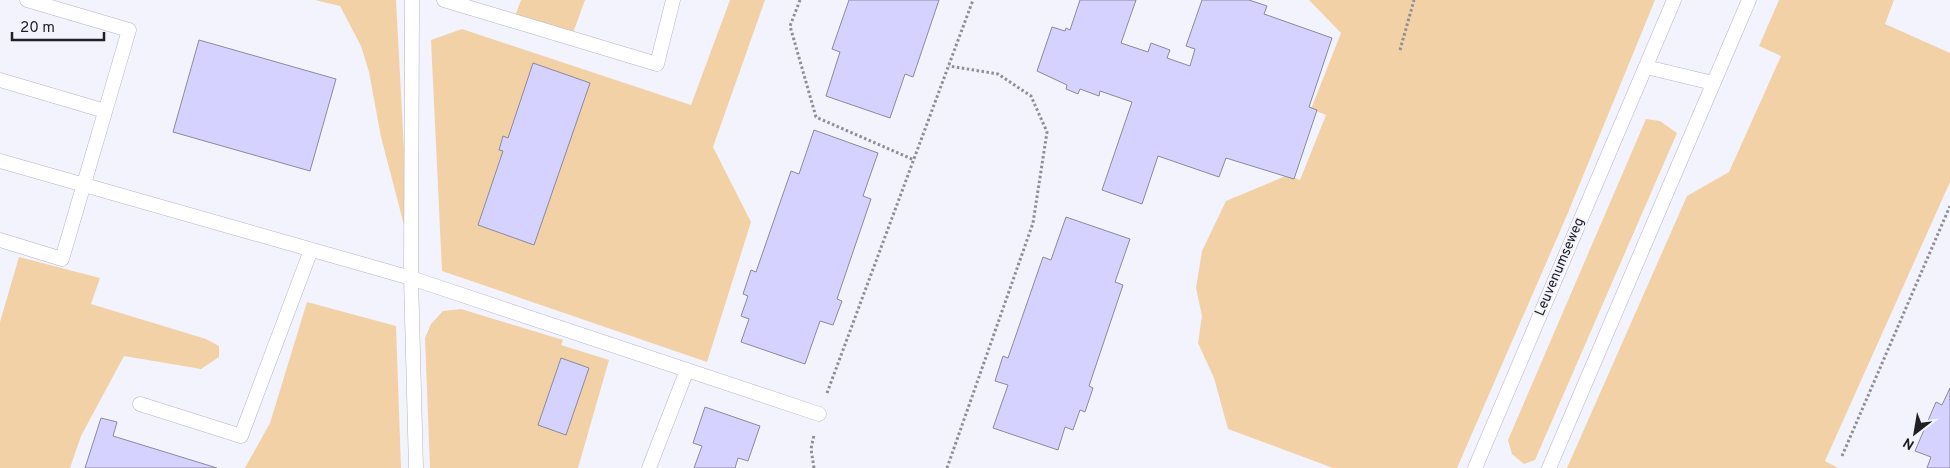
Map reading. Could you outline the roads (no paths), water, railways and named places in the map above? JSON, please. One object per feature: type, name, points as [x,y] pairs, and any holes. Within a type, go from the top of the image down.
[{"type":"lane","points":[[0,240],[62,259],[129,30],[26,0]]},
{"type":"lane","points":[[412,0],[411,278],[416,468]]},
{"type":"lane","points":[[444,0],[657,64],[673,0]]},
{"type":"lane","name":"Leuvenumseweg","points":[[1476,468],[1674,0]]},
{"type":"lane","points":[[1549,468],[1749,0]]},
{"type":"lane","points":[[1646,67],[1713,83]]},
{"type":"lane","points":[[0,80],[106,111]]},
{"type":"lane","points":[[0,161],[411,278],[819,414]]},
{"type":"lane","points":[[140,404],[241,436],[311,250]]},
{"type":"lane","points":[[649,468],[688,370]]}]
